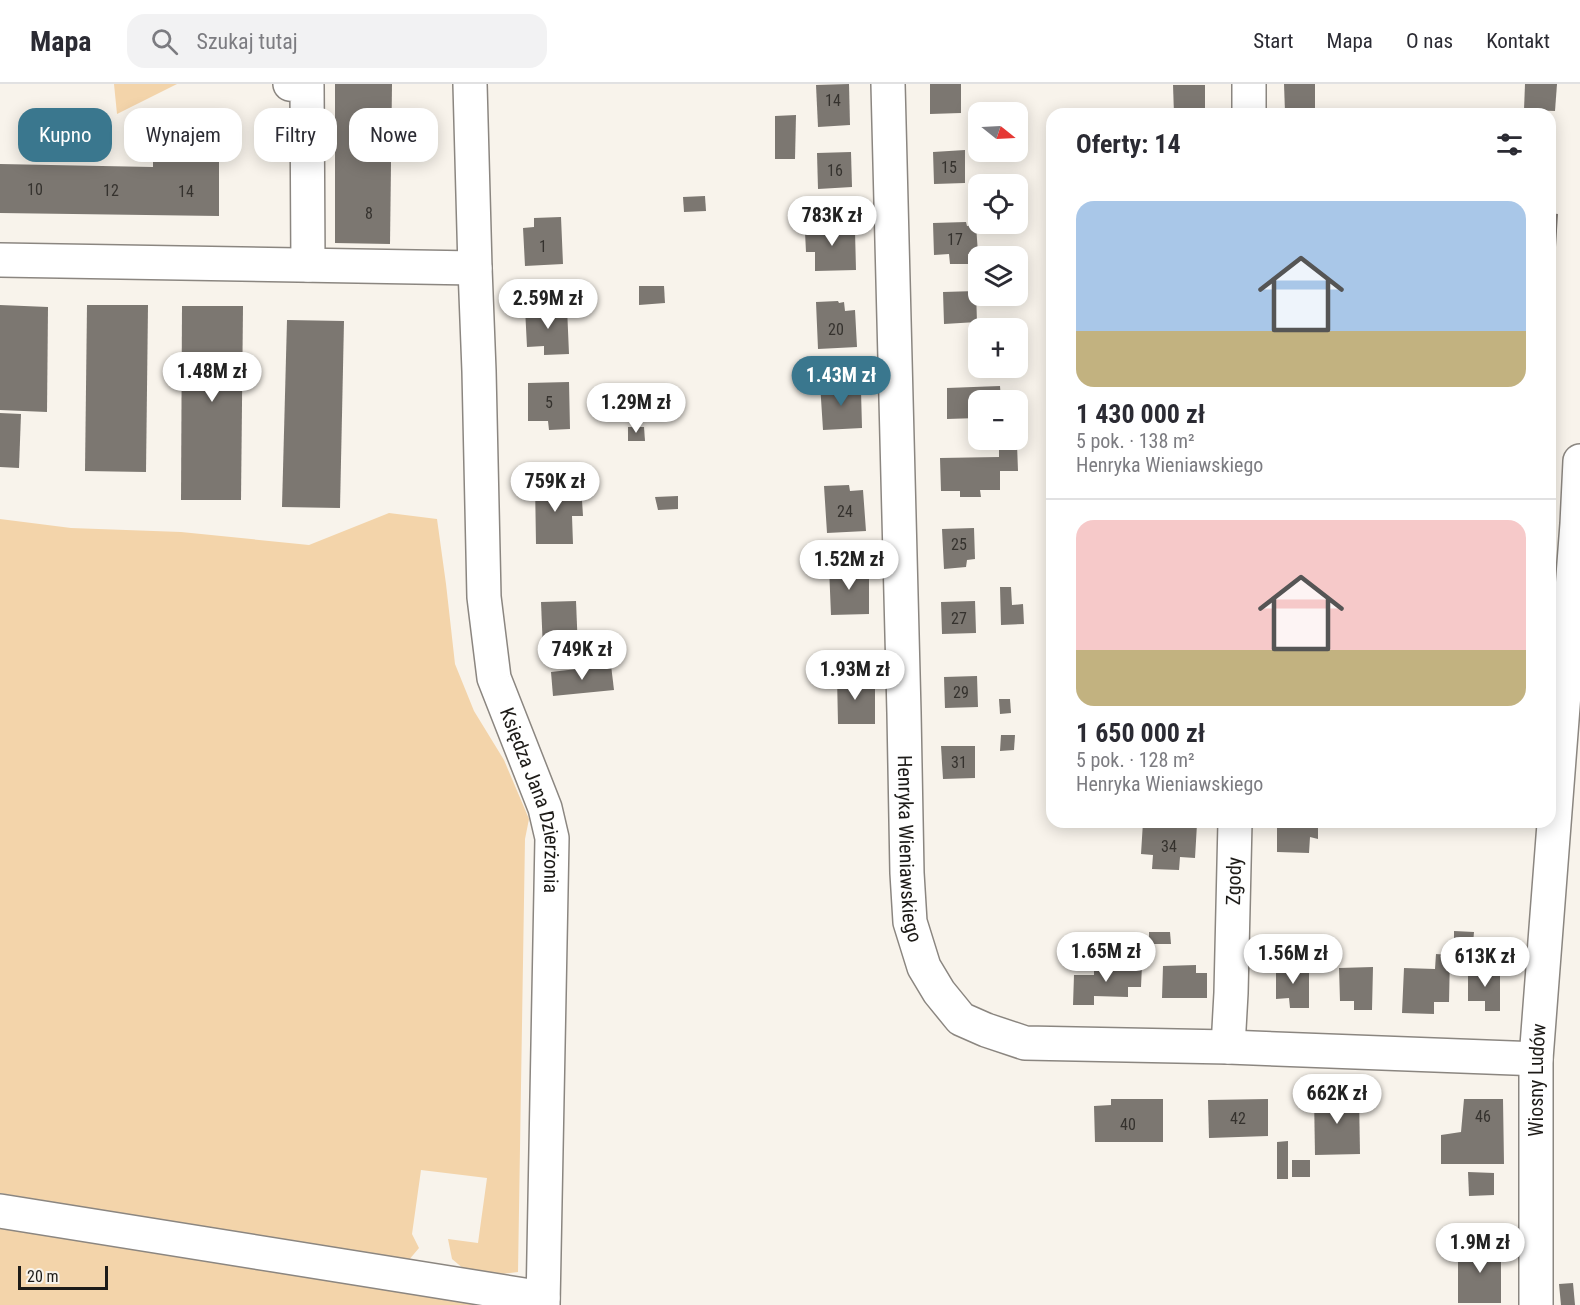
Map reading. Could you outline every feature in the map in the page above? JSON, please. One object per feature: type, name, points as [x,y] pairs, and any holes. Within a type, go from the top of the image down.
[{"type":"street","points":[[290,84],[307,86],[308,265]]},
{"type":"street","name":"Księdza Jana Dzierżonia","points":[[470,84],[484,597],[494,678],[545,808],[552,838],[543,1301]]},
{"type":"street","name":"Henryka Wieniawskiego","points":[[888,84],[907,873],[910,922],[924,967],[939,992],[961,1019],[1025,1043],[1228,1047],[1536,1059]]},
{"type":"street","points":[[1249,84],[1249,108]]},
{"type":"street","points":[[0,260],[475,268]]},
{"type":"street","name":"Wiosny Ludów","points":[[1536,1305],[1536,1059],[1566,846],[1580,461]]},
{"type":"street","name":"Zgody","points":[[1228,1047],[1235,828]]},
{"type":"street","points":[[0,1212],[543,1301]]},
{"type":"shaded area","points":[[114,84],[177,84],[129,108],[124,108],[124,110],[117,114]]},
{"type":"shaded area","points":[[389,513],[437,519],[455,664],[474,711],[504,760],[529,819],[525,839],[518,1272],[484,1276],[464,1269],[452,1259],[448,1239],[478,1243],[487,1178],[421,1170],[412,1234],[419,1248],[408,1261],[0,1193],[0,519],[71,528],[181,532],[309,545]]},
{"type":"shaded area","points":[[0,1224],[518,1305],[0,1305]]},
{"type":"building","points":[[335,84],[392,84],[392,108],[349,108],[349,162],[391,162],[390,244],[335,243],[337,108],[335,108]]},
{"type":"building","points":[[849,84],[850,125],[818,127],[816,85]]},
{"type":"building","points":[[930,84],[961,84],[961,113],[930,114]]},
{"type":"building","points":[[1284,84],[1315,84],[1315,108],[1285,108]]},
{"type":"building","points":[[1525,84],[1557,84],[1555,108],[1524,108]]},
{"type":"building","points":[[1173,85],[1205,85],[1205,108],[1174,108]]},
{"type":"building","points":[[796,115],[795,159],[775,159],[775,116]]},
{"type":"building","points":[[965,150],[965,183],[934,184],[933,152]]},
{"type":"building","points":[[851,152],[852,187],[818,189],[817,153]]},
{"type":"building","points":[[153,162],[219,162],[219,216],[0,213],[0,164],[153,167]]},
{"type":"building","points":[[705,196],[706,211],[684,212],[683,197]]},
{"type":"building","points":[[1556,214],[1558,214],[1556,247]]},
{"type":"building","points":[[561,217],[563,264],[525,266],[523,228],[534,227],[534,218]]},
{"type":"building","points":[[966,222],[968,234],[977,234],[978,246],[968,246],[968,264],[950,264],[949,254],[934,255],[933,223]]},
{"type":"building","points":[[814,223],[845,223],[845,231],[855,231],[856,270],[815,271],[815,252],[806,252],[805,232],[814,231]]},
{"type":"building","points":[[639,286],[664,286],[665,303],[639,305]]},
{"type":"building","points":[[968,291],[968,306],[976,306],[977,318],[968,318],[968,323],[944,324],[943,292]]},
{"type":"building","points":[[838,301],[839,303],[844,302],[845,311],[855,310],[857,347],[818,349],[816,302]]},
{"type":"building","points":[[0,305],[48,307],[47,412],[0,410]]},
{"type":"building","points":[[87,305],[148,305],[146,472],[85,471]]},
{"type":"building","points":[[182,306],[243,306],[241,500],[181,500]]},
{"type":"building","points":[[567,307],[569,354],[544,355],[544,346],[527,347],[525,308]]},
{"type":"building","points":[[287,320],[344,321],[340,508],[282,507]]},
{"type":"building","points":[[569,382],[570,429],[549,430],[548,421],[528,421],[528,383]]},
{"type":"building","points":[[846,382],[846,390],[861,390],[862,428],[823,430],[820,383]]},
{"type":"building","points":[[1000,386],[1000,390],[968,390],[968,418],[947,419],[947,388]]},
{"type":"building","points":[[0,413],[21,414],[19,468],[0,467]]},
{"type":"building","points":[[628,427],[644,427],[645,441],[628,441]]},
{"type":"building","points":[[999,450],[1017,450],[1018,471],[1000,471],[1000,490],[980,490],[981,497],[960,497],[960,491],[941,491],[940,458],[999,457]]},
{"type":"building","points":[[571,481],[571,499],[582,500],[583,516],[572,516],[573,544],[536,544],[535,482]]},
{"type":"building","points":[[849,485],[850,491],[863,490],[866,531],[827,533],[824,486]]},
{"type":"building","points":[[678,496],[678,509],[658,510],[655,497]]},
{"type":"building","points":[[974,528],[975,559],[967,560],[966,567],[944,569],[942,529]]},
{"type":"building","points":[[856,566],[856,573],[869,573],[869,614],[831,615],[829,567]]},
{"type":"building","points":[[1000,587],[1011,587],[1012,605],[1023,604],[1024,624],[1001,625]]},
{"type":"building","points":[[576,601],[578,650],[543,651],[541,602]]},
{"type":"building","points":[[975,601],[976,633],[942,634],[941,602]]},
{"type":"building","points":[[611,665],[614,690],[553,696],[551,672]]},
{"type":"building","points":[[863,675],[864,685],[875,685],[875,724],[838,724],[837,676]]},
{"type":"building","points":[[977,676],[978,707],[945,708],[944,677]]},
{"type":"building","points":[[999,699],[1010,699],[1011,713],[1000,714]]},
{"type":"building","points":[[1001,735],[1015,735],[1014,750],[1000,751]]},
{"type":"building","points":[[941,746],[975,746],[975,778],[943,779]]},
{"type":"building","points":[[1143,828],[1197,828],[1195,858],[1180,857],[1179,870],[1152,869],[1153,855],[1141,854]]},
{"type":"building","points":[[1277,828],[1318,828],[1318,839],[1310,837],[1309,853],[1277,852]]},
{"type":"building","points":[[1454,931],[1474,932],[1473,944],[1454,944]]},
{"type":"building","points":[[1149,932],[1170,932],[1171,944],[1149,944]]},
{"type":"building","points":[[1307,939],[1320,939],[1320,962],[1308,963]]},
{"type":"building","points":[[1436,954],[1450,955],[1449,1002],[1434,1002],[1434,1014],[1402,1013],[1404,968],[1435,969]]},
{"type":"building","points":[[1094,964],[1142,965],[1141,987],[1128,987],[1128,997],[1094,996],[1094,1005],[1073,1005],[1074,975],[1094,975]]},
{"type":"building","points":[[1196,965],[1196,973],[1207,973],[1207,998],[1162,998],[1163,966]]},
{"type":"building","points":[[1276,966],[1309,966],[1309,1008],[1290,1008],[1289,998],[1276,999]]},
{"type":"building","points":[[1373,967],[1372,1010],[1354,1010],[1354,1001],[1340,1001],[1339,968]]},
{"type":"building","points":[[1500,969],[1500,1011],[1485,1011],[1485,1001],[1468,1001],[1468,970]]},
{"type":"building","points":[[1314,1096],[1359,1096],[1360,1154],[1315,1155]]},
{"type":"building","points":[[1111,1099],[1163,1099],[1163,1142],[1095,1142],[1094,1106],[1111,1105]]},
{"type":"building","points":[[1268,1099],[1268,1136],[1209,1138],[1208,1100]]},
{"type":"building","points":[[1464,1099],[1503,1099],[1504,1164],[1441,1164],[1441,1135],[1461,1132]]},
{"type":"building","points":[[1288,1141],[1288,1179],[1277,1179],[1277,1142]]},
{"type":"building","points":[[1292,1160],[1310,1160],[1310,1177],[1292,1177]]},
{"type":"building","points":[[1468,1172],[1494,1173],[1494,1195],[1469,1196]]},
{"type":"building","points":[[1458,1246],[1501,1246],[1501,1303],[1458,1303]]},
{"type":"building","points":[[1573,1283],[1575,1305],[1561,1305],[1559,1284]]}]
